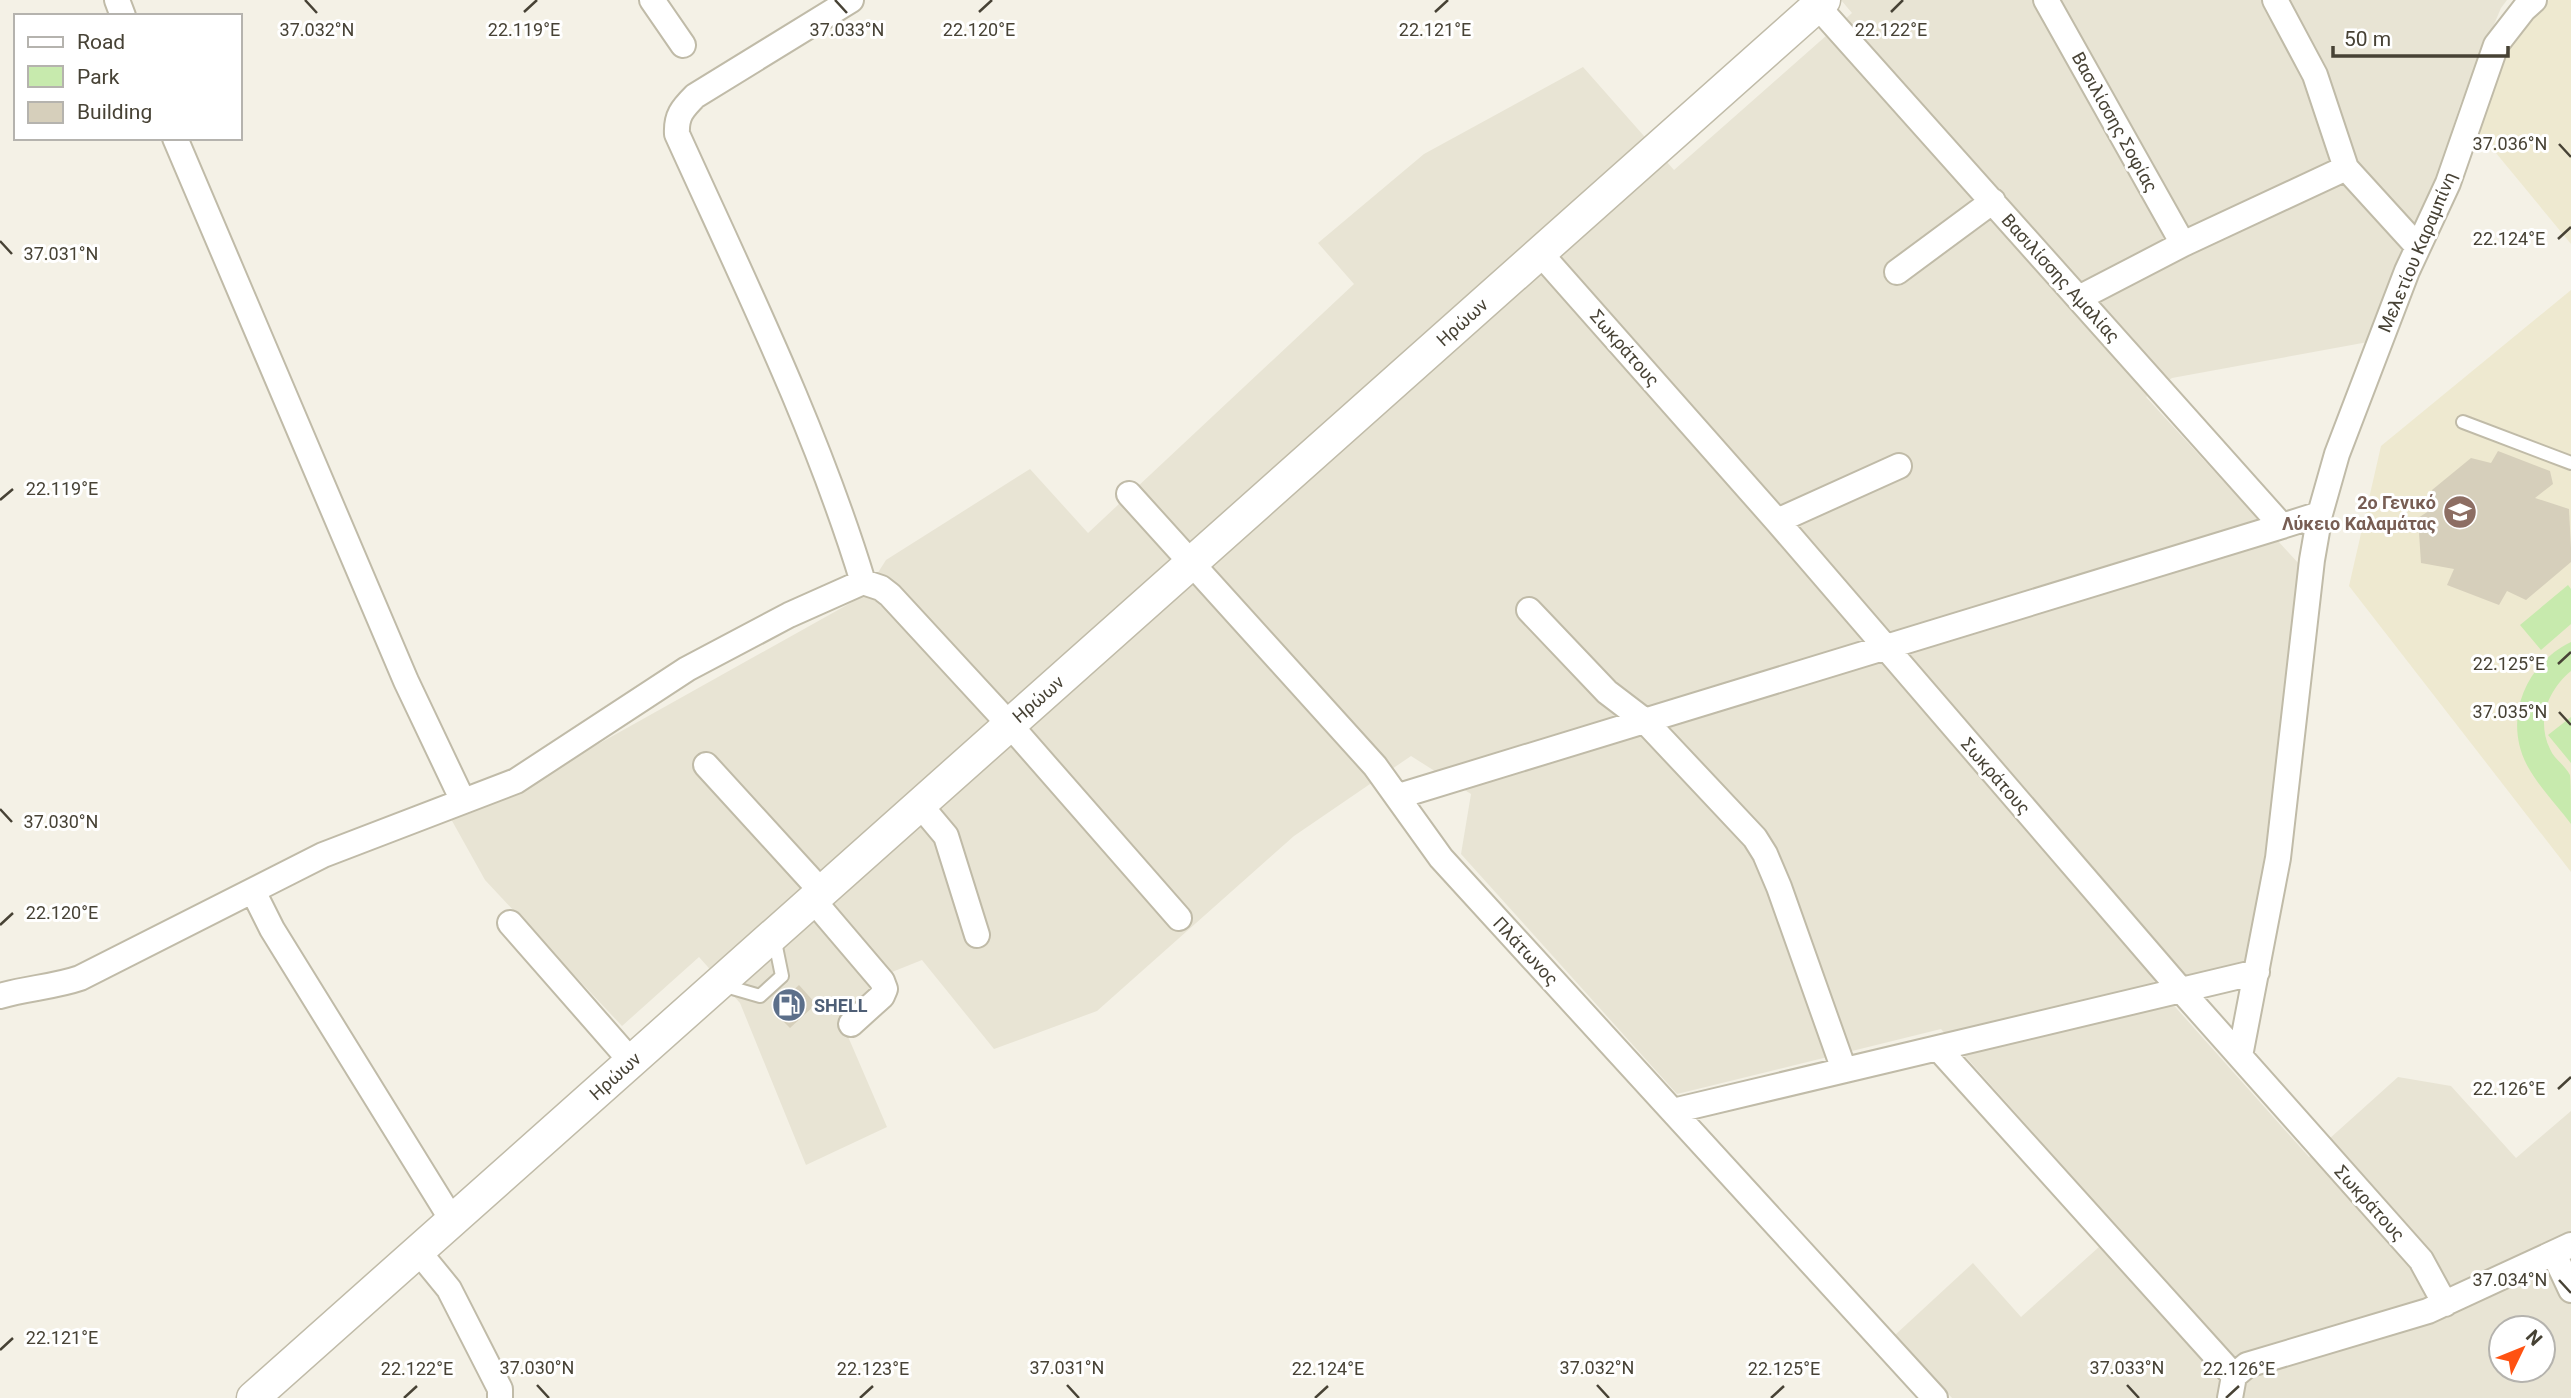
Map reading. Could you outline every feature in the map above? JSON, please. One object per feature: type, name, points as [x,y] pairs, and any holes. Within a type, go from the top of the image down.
[{"type":"street","points":[[652,0],[682,45]]},
{"type":"street","points":[[851,0],[695,96],[683,107],[676,119],[677,134],[788,378],[840,507],[863,582]]},
{"type":"street","name":"Βασιλίσσης Σοφίας","points":[[2046,0],[2183,244]]},
{"type":"street","points":[[2275,0],[2315,75],[2346,168],[2418,247]]},
{"type":"street","name":"Μελετίου Καραμπίνη","points":[[2240,1056],[2278,858],[2312,560],[2320,514],[2337,454],[2355,405],[2418,247],[2448,183],[2496,45],[2534,0]]},
{"type":"street","name":"Βασιλίσσης Αμαλίας","points":[[1818,2],[2281,526]]},
{"type":"street","name":"Ηρώων","points":[[253,1398],[1540,253],[1818,2]]},
{"type":"street","points":[[177,140],[406,681],[463,801]]},
{"type":"street","points":[[2079,298],[2183,244],[2346,168]]},
{"type":"street","points":[[1897,272],[1993,201]]},
{"type":"street","name":"Σωκράτους","points":[[1540,253],[1777,521],[2181,990],[2421,1261],[2445,1304]]},
{"type":"street","points":[[1777,521],[1899,466]]},
{"type":"street","name":"Πλάτωνος","points":[[1129,494],[1366,756],[1399,796],[1441,858],[1935,1398]]},
{"type":"street","points":[[1399,796],[2320,514]]},
{"type":"street","points":[[0,996],[24,989],[59,985],[80,978],[323,855],[516,780],[687,669],[789,615],[863,582],[881,588],[890,595],[1009,724],[1179,918]]},
{"type":"street","points":[[1529,610],[1607,692],[1645,721],[1737,817],[1765,854],[1844,1070]]},
{"type":"street","points":[[706,765],[817,896],[882,981],[885,989],[882,996],[851,1024]]},
{"type":"street","points":[[920,805],[946,836],[977,935]]},
{"type":"street","points":[[253,891],[272,929],[452,1220]]},
{"type":"street","points":[[510,923],[631,1061]]},
{"type":"street","points":[[1674,1111],[2257,972]]},
{"type":"street","points":[[1938,1048],[2232,1387],[2247,1365],[2445,1304],[2563,1250],[2571,1290]]},
{"type":"street","points":[[418,1251],[449,1289],[500,1389],[500,1398]]},
{"type":"lane","points":[[2463,422],[2571,463]]},
{"type":"shaded area","points":[[1841,0],[2507,0],[2501,8],[2460,105],[2431,197],[2368,342],[2172,378],[2146,397],[2300,565],[2275,795],[2246,963],[2153,982],[2309,1157],[2398,1077],[2451,1086],[2516,1158],[2571,1111],[2571,1398],[1952,1398],[1895,1335],[1973,1263],[2021,1317],[2119,1229],[1941,1029],[1677,1094],[1461,854],[1471,794],[1411,756],[1294,836],[1097,1011],[994,1049],[922,960],[887,974],[840,1018],[887,1127],[806,1165],[740,1003],[699,957],[622,1026],[485,880],[451,819],[525,785],[863,596],[886,560],[1030,469],[1088,533],[1354,284],[1318,243],[1424,154],[1583,67],[1674,170],[1852,13]]},
{"type":"shaded area","points":[[2549,0],[2571,0],[2571,244],[2477,130],[2503,59],[2522,26]]},
{"type":"shaded area","points":[[2571,290],[2571,872],[2349,586],[2381,446]]},
{"type":"green space","points":[[2568,585],[2571,589],[2571,624],[2541,650],[2520,625]]},
{"type":"green space","points":[[2571,642],[2571,671],[2551,696],[2544,717],[2544,727],[2552,753],[2570,775],[2571,824],[2528,767],[2520,749],[2517,731],[2522,695],[2530,679],[2541,664]]},
{"type":"green space","points":[[2571,717],[2571,763],[2548,735]]},
{"type":"building","points":[[2498,451],[2550,471],[2553,484],[2535,498],[2569,509],[2571,548],[2571,562],[2526,600],[2507,591],[2499,605],[2447,585],[2454,569],[2421,563],[2418,518],[2438,505],[2432,490],[2471,458],[2491,463]]},
{"type":"building","points":[[799,985],[816,1004],[790,1028],[772,1010]]},
{"type":"place","name":"2ο Γενικό Λύκειο Καλαμάτας","points":[[2460,512]]},
{"type":"place","name":"SHELL","points":[[789,1005]]}]
